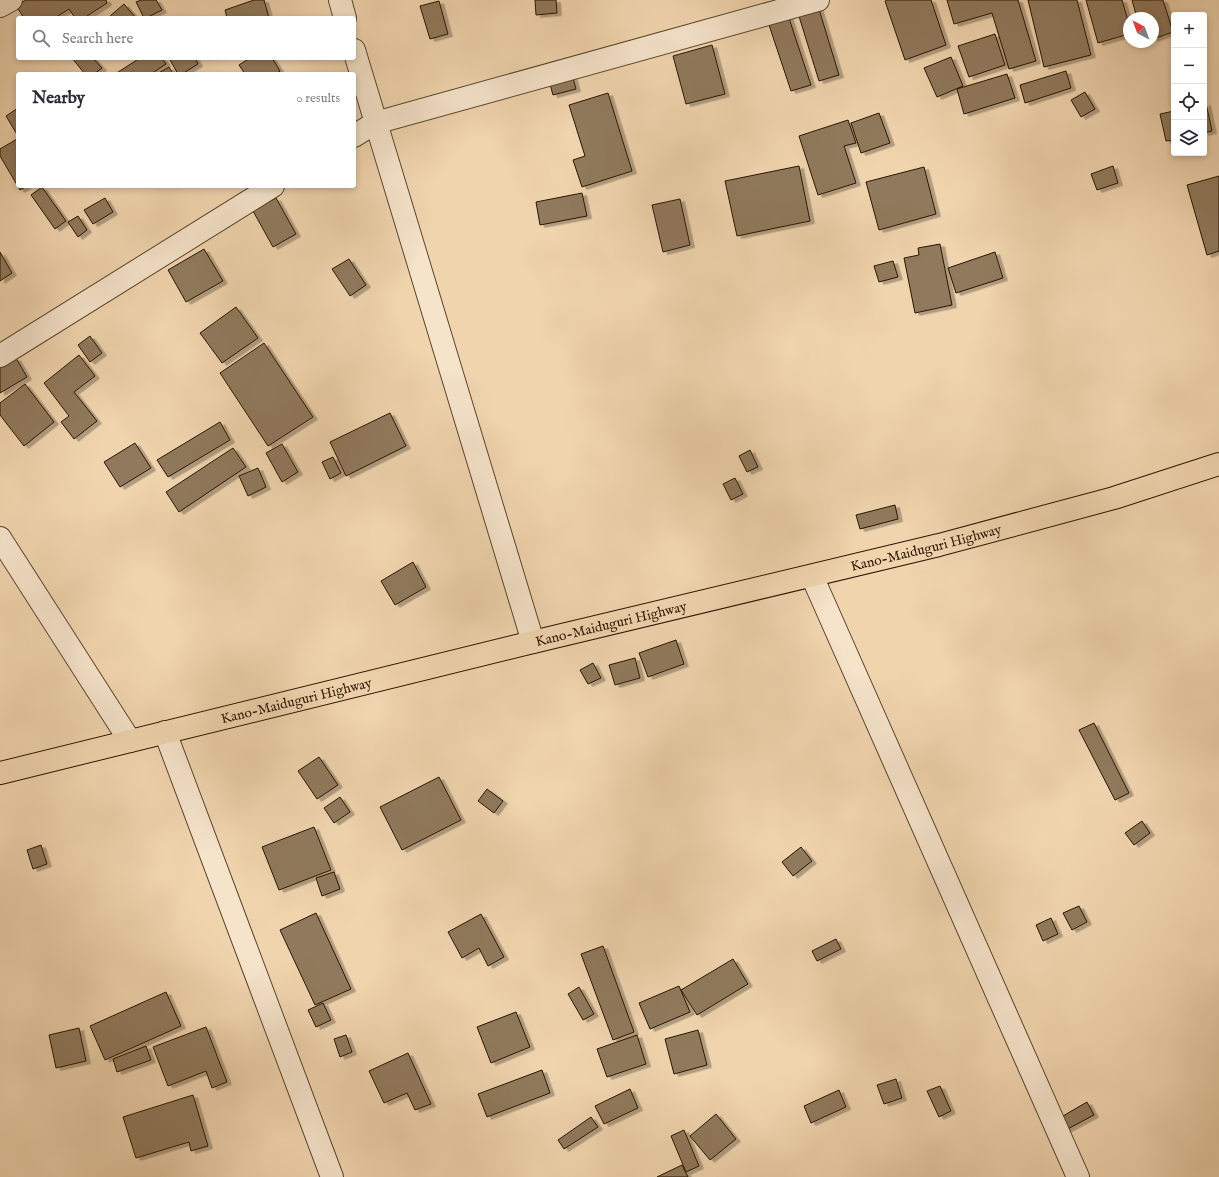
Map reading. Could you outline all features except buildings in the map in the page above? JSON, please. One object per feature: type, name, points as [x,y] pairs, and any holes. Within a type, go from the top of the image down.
[{"type":"highway","name":"Kano-Maiduguri Highway","points":[[0,773],[533,642],[939,545],[1114,498],[1219,464]]},
{"type":"street","points":[[0,6],[11,0]]},
{"type":"street","points":[[340,0],[344,16]]},
{"type":"street","points":[[356,135],[375,123],[818,0]]},
{"type":"street","points":[[356,57],[533,642]]},
{"type":"street","points":[[0,356],[270,188]]},
{"type":"street","points":[[0,538],[130,741]]},
{"type":"street","points":[[812,576],[1078,1177]]},
{"type":"street","points":[[165,732],[332,1177]]}]
